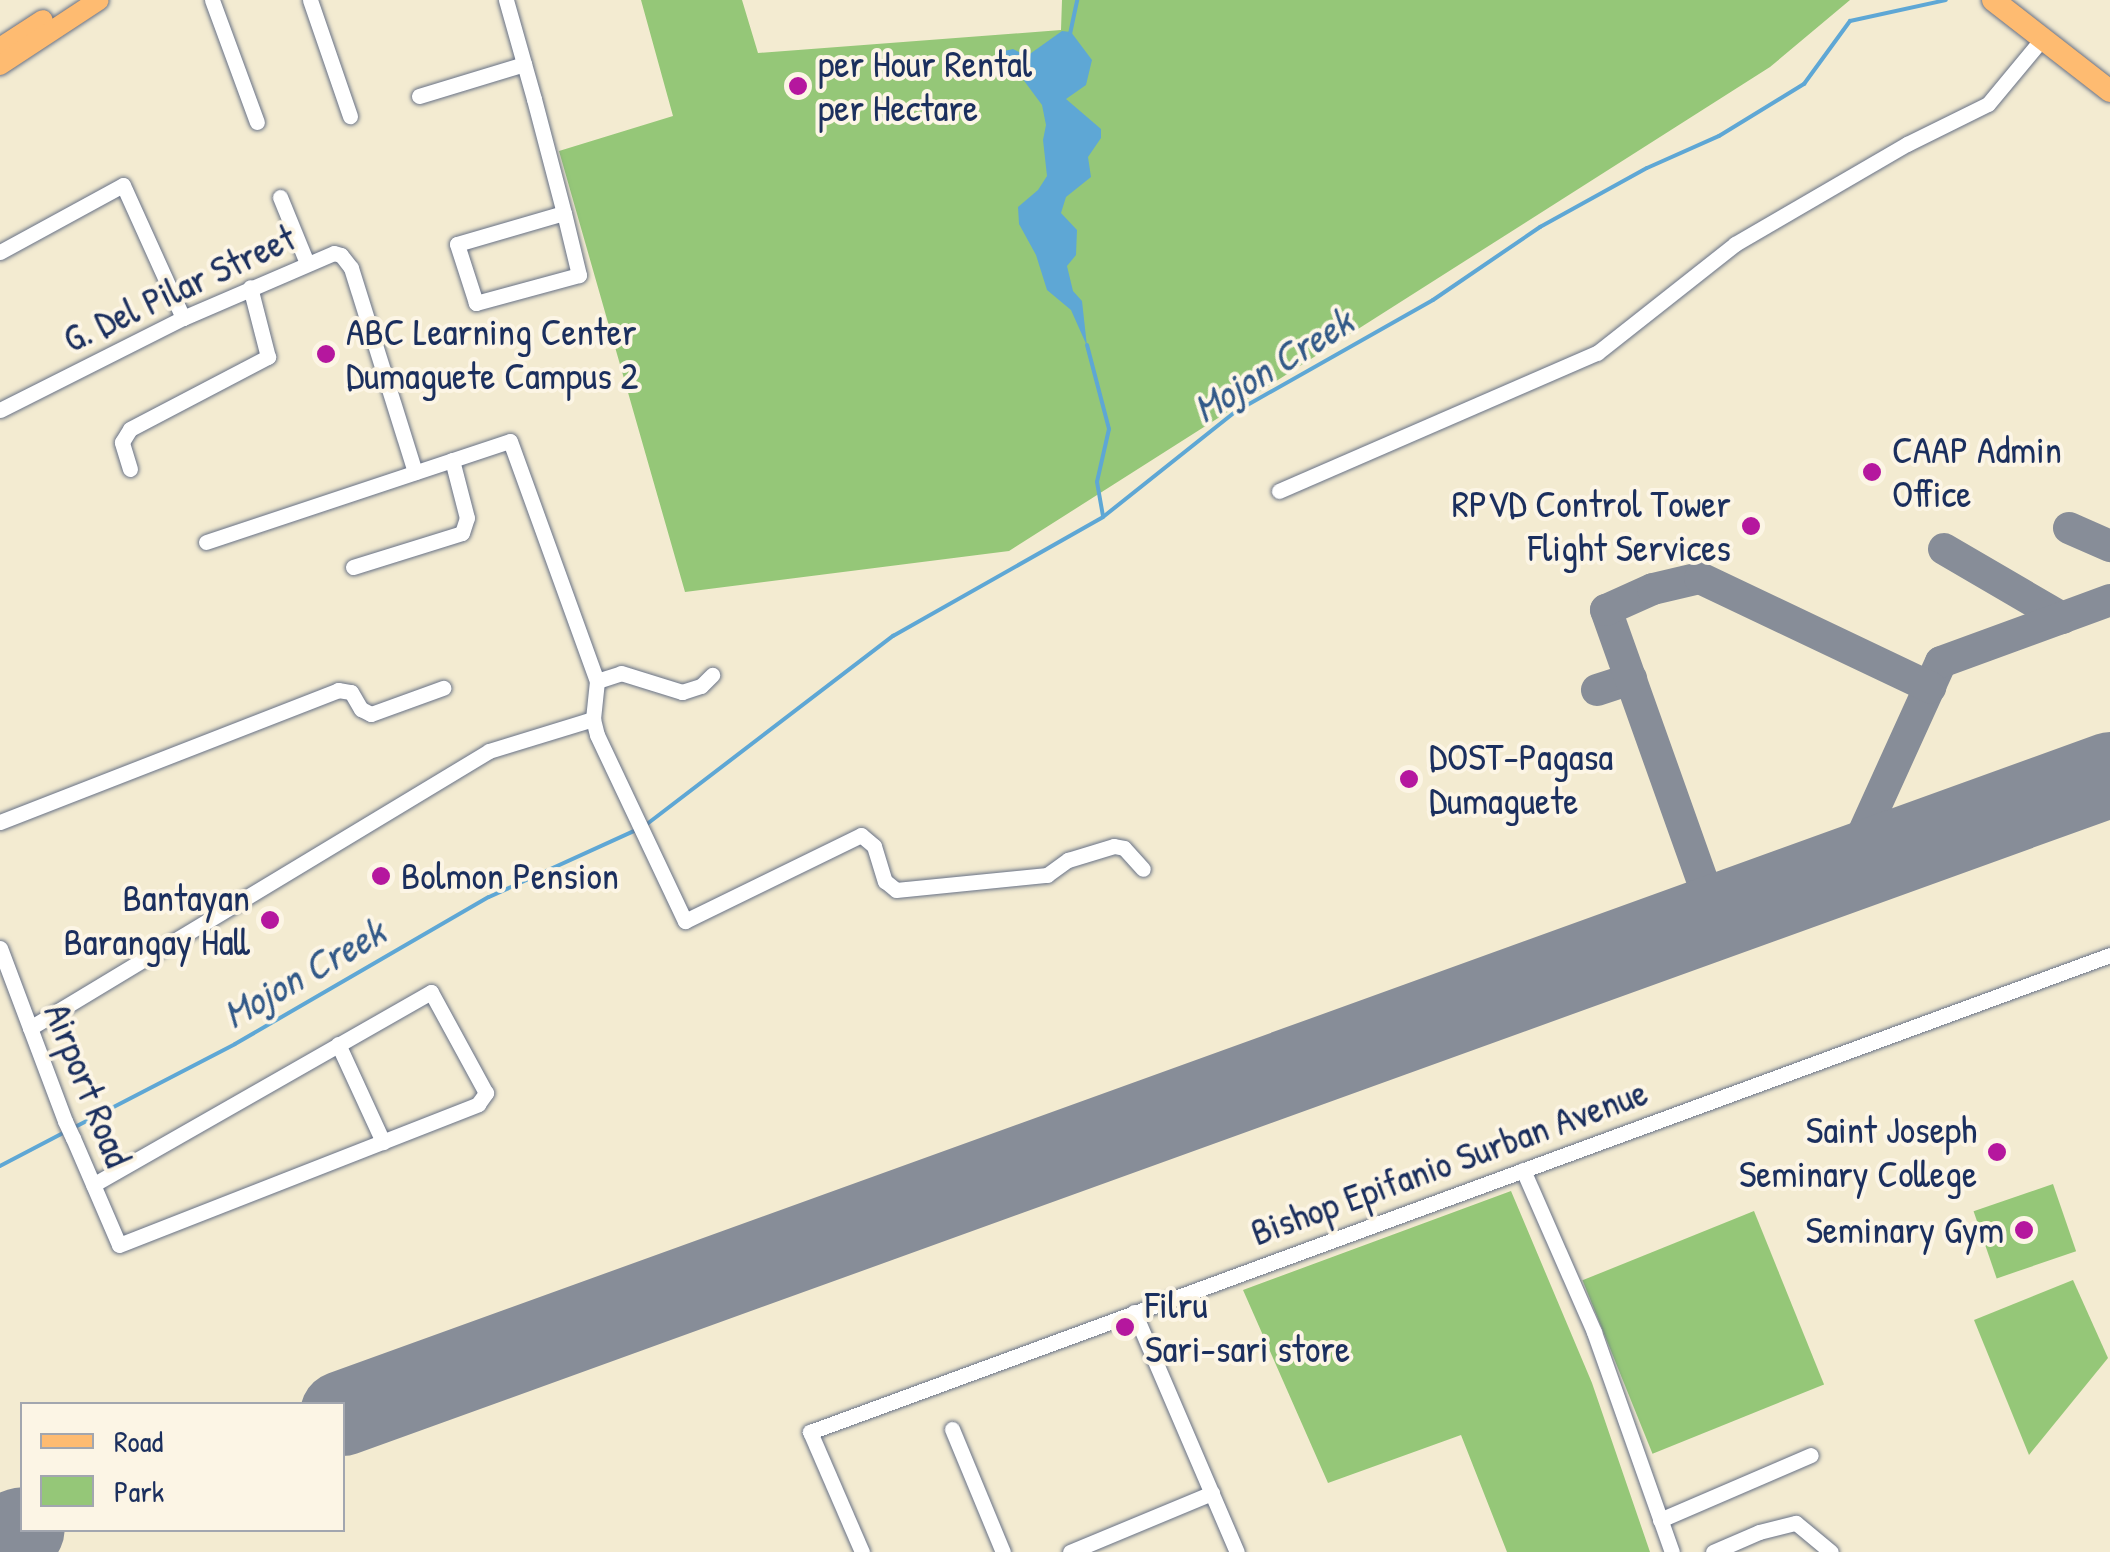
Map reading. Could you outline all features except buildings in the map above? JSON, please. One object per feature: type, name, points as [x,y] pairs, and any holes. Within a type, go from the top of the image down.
[{"type":"highway","points":[[2003,3],[2042,40],[2110,90]]},
{"type":"main road","points":[[47,26],[74,0]]},
{"type":"main road","points":[[1,50],[99,0]]},
{"type":"street","points":[[212,0],[256,122]]},
{"type":"street","points":[[310,0],[350,116]]},
{"type":"street","points":[[506,0],[564,213],[579,274],[476,303],[457,244],[564,213]]},
{"type":"street","points":[[1279,491],[1597,353],[1735,244],[1906,144],[1988,104],[2042,40]]},
{"type":"street","points":[[418,96],[524,64]]},
{"type":"street","points":[[0,252],[123,186],[183,318]]},
{"type":"street","points":[[280,197],[306,262]]},
{"type":"street","name":"G. Del Pilar Street","points":[[0,410],[183,318],[334,253],[348,260],[415,472]]},
{"type":"street","points":[[130,470],[122,442],[130,429],[268,357],[250,287]]},
{"type":"street","points":[[206,542],[510,441],[596,681],[593,719],[685,922],[861,835],[874,846],[885,881],[896,890],[1046,875],[1068,860],[1114,846],[1124,848],[1143,869]]},
{"type":"street","points":[[353,567],[462,533],[467,518],[452,460]]},
{"type":"street","points":[[596,681],[621,673],[682,692],[712,675]]},
{"type":"street","points":[[0,822],[338,690],[351,692],[361,709],[371,714],[444,688]]},
{"type":"street","points":[[30,1028],[489,752],[593,719]]},
{"type":"street","name":"Airport Road","points":[[0,948],[65,1121],[119,1245],[383,1142]]},
{"type":"street","name":"Bishop Epifanio Surban Avenue","points":[[862,1552],[810,1432],[2110,955]]},
{"type":"street","points":[[93,1185],[338,1044],[432,992],[486,1093],[478,1104],[383,1142],[338,1044]]},
{"type":"street","points":[[1523,1170],[1594,1332],[1672,1552]]},
{"type":"street","points":[[1134,1312],[1237,1552]]},
{"type":"street","points":[[952,1429],[1003,1552]]},
{"type":"street","points":[[1660,1520],[1811,1455]]},
{"type":"street","points":[[1070,1552],[1212,1493]]},
{"type":"street","points":[[1713,1552],[1759,1532],[1796,1523],[1831,1552]]},
{"type":"green space","points":[[641,0],[742,0],[758,53],[1061,30],[1062,0],[1850,0],[1770,67],[1009,551],[685,592],[559,151],[673,116]]},
{"type":"green space","name":"Seminary Gym","points":[[2053,1184],[2076,1251],[1997,1278],[1974,1211]]},
{"type":"green space","points":[[1511,1191],[1592,1383],[1650,1552],[1507,1552],[1461,1435],[1328,1483],[1243,1290]]},
{"type":"green space","points":[[1754,1211],[1824,1384],[1653,1454],[1582,1280]]},
{"type":"green space","points":[[2073,1280],[2108,1358],[2029,1455],[1974,1320]]},
{"type":"water","points":[[1062,31],[1071,32],[1092,60],[1086,85],[1066,99],[1101,129],[1101,138],[1088,157],[1091,177],[1066,197],[1061,213],[1077,230],[1076,255],[1067,266],[1073,291],[1082,301],[1087,346],[1071,310],[1047,290],[1036,255],[1019,224],[1018,207],[1047,176],[1043,140],[1046,125],[1042,105],[1022,78],[1019,64],[1006,58],[1004,51],[1013,49],[1027,56]]},
{"type":"waterway","points":[[1070,34],[1077,0]]},
{"type":"waterway","name":"Mojon Creek","points":[[647,824],[893,636],[1103,517],[1235,412],[1433,300],[1540,227],[1647,168],[1719,136],[1804,84],[1850,21],[1946,0]]},
{"type":"waterway","points":[[1087,345],[1109,429],[1097,482],[1103,515]]},
{"type":"waterway","name":"Mojon Creek","points":[[75,1127],[235,1044],[489,897],[636,830]]},
{"type":"waterway","name":"Mojon Creek","points":[[0,1166],[67,1131]]},
{"type":"taxiway","points":[[2069,528],[2110,546]]},
{"type":"taxiway","points":[[1944,549],[2062,618]]},
{"type":"taxiway","points":[[1715,916],[1606,610],[1653,589],[1700,578],[1930,687]]},
{"type":"taxiway","points":[[1847,869],[1941,662],[2110,600]]},
{"type":"taxiway","points":[[1597,690],[1631,679]]},
{"type":"runway","points":[[345,1412],[2110,774]]},
{"type":"runway","points":[[0,1537],[20,1530]]},
{"type":"place","name":"per Hour Rental per Hectare","points":[[798,86]]},
{"type":"place","name":"ABC Learning Center Dumaguete Campus 2","points":[[326,354]]},
{"type":"place","name":"CAAP Admin Office","points":[[1872,472]]},
{"type":"place","name":"RPVD Control Tower Flight Services","points":[[1751,526]]},
{"type":"place","name":"DOST-Pagasa Dumaguete","points":[[1409,779]]},
{"type":"place","name":"Bolmon Pension","points":[[381,876]]},
{"type":"place","name":"Bantayan Barangay Hall","points":[[270,920]]},
{"type":"place","name":"Saint Joseph Seminary College","points":[[1997,1152]]},
{"type":"place","name":"Seminary Gym","points":[[2024,1230]]},
{"type":"place","name":"Filru Sari-sari store","points":[[1125,1327]]}]
